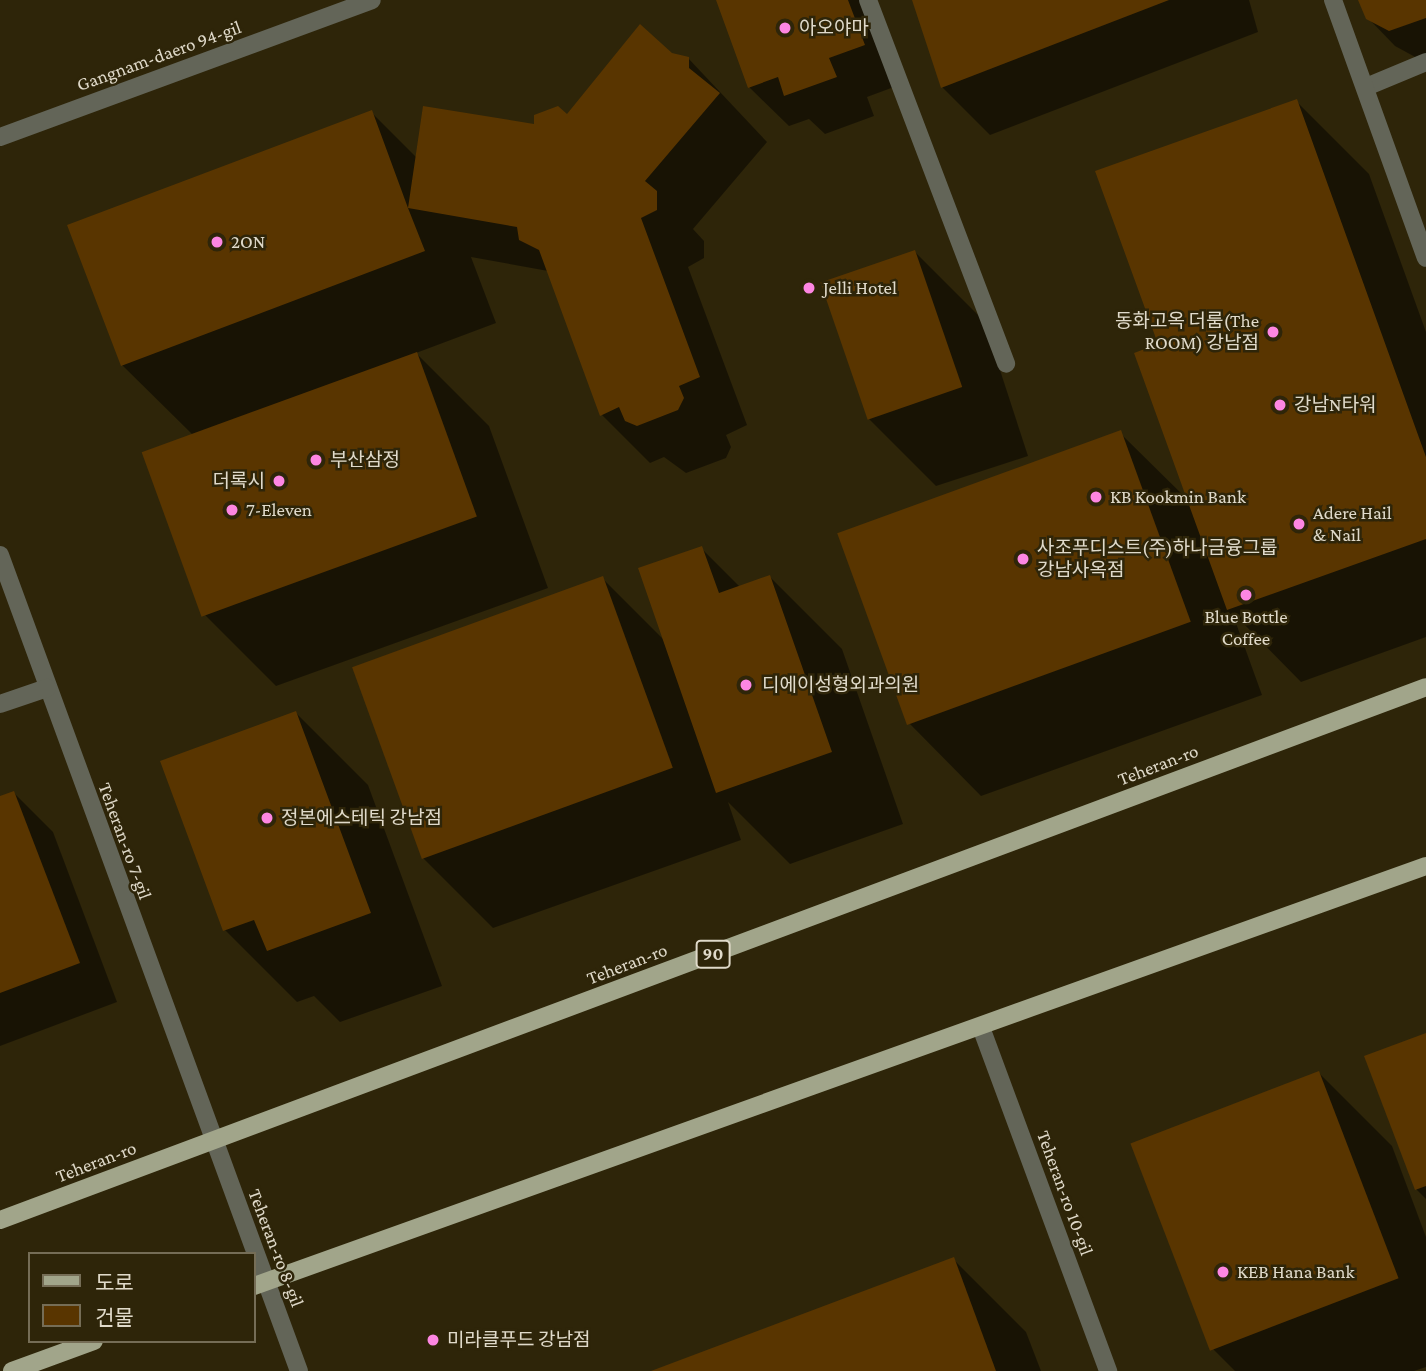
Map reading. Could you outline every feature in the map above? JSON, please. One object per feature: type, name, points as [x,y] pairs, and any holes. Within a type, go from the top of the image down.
[{"type":"main road","name":"Teheran-ro","points":[[0,1220],[1426,687]]},
{"type":"main road","points":[[260,1284],[982,1030],[1426,866]]},
{"type":"main road","points":[[12,1371],[89,1343]]},
{"type":"street","name":"Gangnam-daero 94-gil","points":[[0,137],[372,0]]},
{"type":"street","points":[[868,0],[1006,364]]},
{"type":"street","points":[[1333,0],[1426,258]]},
{"type":"street","points":[[1366,87],[1426,62]]},
{"type":"street","name":"Teheran-ro 7-gil","points":[[0,555],[213,1140]]},
{"type":"street","points":[[0,704],[47,688]]},
{"type":"street","name":"Teheran-ro 10-gil","points":[[982,1030],[1108,1371]]},
{"type":"street","name":"Teheran-ro 8-gil","points":[[213,1140],[250,1252]]},
{"type":"street","name":"Teheran-ro 8-gil","points":[[260,1284],[299,1371]]},
{"type":"building","points":[[716,0],[848,0],[865,45],[829,58],[837,77],[784,96],[778,77],[748,88]]},
{"type":"building","points":[[912,0],[1169,0],[941,88]]},
{"type":"building","points":[[1358,0],[1426,0],[1426,18],[1389,31],[1366,19]]},
{"type":"building","points":[[640,24],[672,53],[689,57],[689,68],[720,93],[645,181],[657,191],[657,210],[641,218],[700,377],[679,386],[684,398],[678,410],[637,426],[625,421],[619,407],[600,416],[539,250],[519,240],[517,227],[408,208],[423,106],[534,124],[534,115],[558,106],[567,114]]},
{"type":"building","name":"강남N타워","points":[[1297,99],[1426,457],[1426,539],[1227,610],[1134,353],[1158,344],[1095,171]]},
{"type":"building","points":[[372,110],[425,251],[121,366],[67,225]]},
{"type":"building","points":[[915,250],[962,387],[868,420],[820,283]]},
{"type":"building","points":[[417,352],[477,516],[202,617],[142,452]]},
{"type":"building","points":[[1121,430],[1191,622],[907,725],[837,533]]},
{"type":"building","points":[[702,546],[719,593],[770,575],[832,752],[716,793],[638,568]]},
{"type":"building","points":[[603,576],[673,768],[422,859],[352,667]]},
{"type":"building","points":[[296,711],[371,913],[267,951],[254,920],[223,931],[160,761]]},
{"type":"building","points":[[14,791],[80,963],[0,993],[0,796]]},
{"type":"building","points":[[1426,1033],[1426,1186],[1415,1190],[1364,1056]]},
{"type":"building","points":[[1319,1071],[1399,1278],[1210,1351],[1130,1143]]},
{"type":"building","points":[[954,1257],[996,1371],[651,1371]]},
{"type":"place","name":"아오야마","points":[[785,28]]},
{"type":"place","name":"2ON","points":[[217,242]]},
{"type":"place","name":"Jelli Hotel","points":[[809,288]]},
{"type":"place","name":"동화고옥 더룸(The ROOM) 강남점","points":[[1273,332]]},
{"type":"place","name":"강남N타워","points":[[1280,405]]},
{"type":"place","name":"부산삼정","points":[[316,460]]},
{"type":"place","name":"더록시","points":[[279,481]]},
{"type":"place","name":"KB Kookmin Bank","points":[[1096,497]]},
{"type":"place","name":"7-Eleven","points":[[232,510]]},
{"type":"place","name":"Adere Hail & Nail","points":[[1299,524]]},
{"type":"place","name":"사조푸디스트(주)하나금융그룹 강남사옥점","points":[[1023,559]]},
{"type":"place","name":"Blue Bottle Coffee","points":[[1246,595]]},
{"type":"place","name":"디에이성형외과의원","points":[[746,685]]},
{"type":"place","name":"정본에스테틱 강남점","points":[[267,818]]},
{"type":"place","name":"KEB Hana Bank","points":[[1223,1272]]},
{"type":"place","name":"미라클푸드 강남점","points":[[433,1340]]}]
